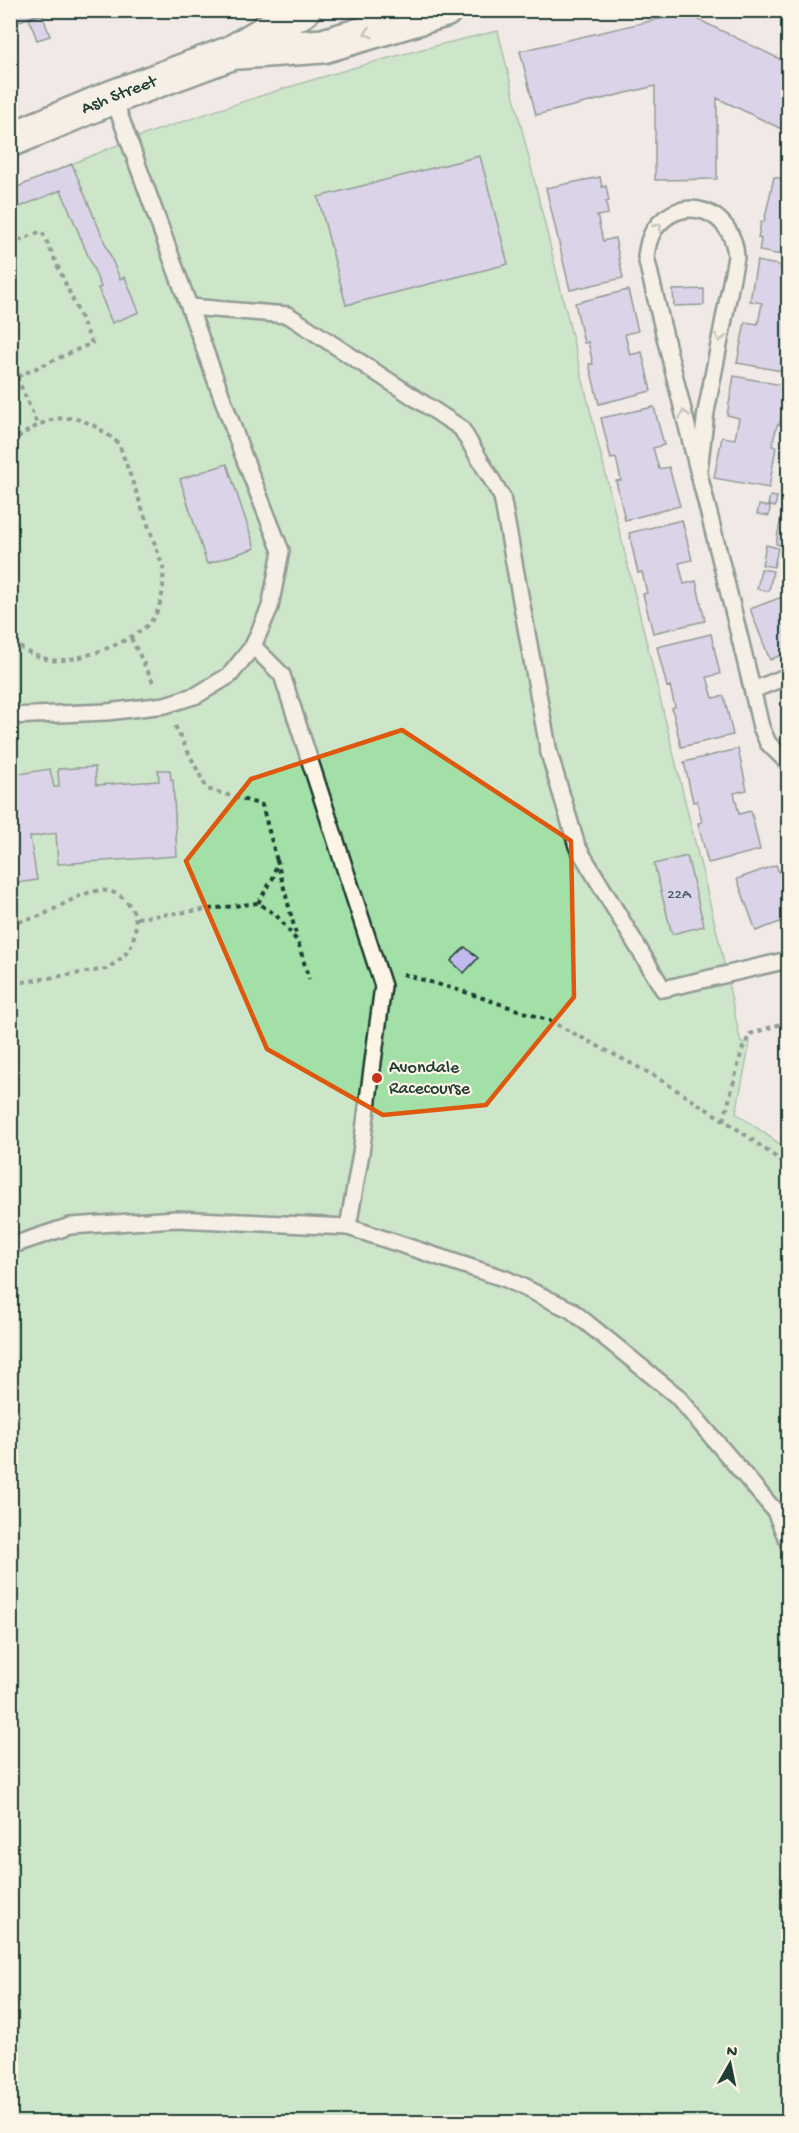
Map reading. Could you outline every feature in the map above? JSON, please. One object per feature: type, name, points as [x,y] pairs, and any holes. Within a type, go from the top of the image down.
[{"type":"main road","name":"Ash Street","points":[[10,140],[113,97],[231,53],[303,10]]},
{"type":"main road","name":"Ash Street","points":[[231,53],[323,46],[445,10]]},
{"type":"lane","points":[[10,716],[107,712],[165,705],[197,695],[230,675],[253,646],[270,607],[281,551],[243,455],[113,97]]},
{"type":"lane","points":[[699,470],[706,412],[736,257],[735,246],[726,225],[717,217],[696,209],[684,210],[664,219],[654,230],[648,243],[646,257],[761,727],[768,743],[789,763]]},
{"type":"lane","points":[[189,307],[288,315],[461,428],[502,497],[549,753],[577,846],[663,989],[789,960]]},
{"type":"lane","points":[[253,646],[282,675],[383,986],[361,1153],[348,1227]]},
{"type":"lane","points":[[753,690],[789,676]]},
{"type":"lane","points":[[10,1246],[70,1226],[176,1219],[348,1227],[506,1280],[571,1310],[677,1396],[775,1511],[789,1542]]},
{"type":"path","points":[[10,244],[42,231],[92,343],[10,380]]},
{"type":"path","points":[[17,377],[37,424]]},
{"type":"path","points":[[10,443],[37,424],[55,418],[72,418],[90,423],[105,431],[119,444],[163,567],[164,585],[161,602],[151,622],[131,638],[78,658],[53,660],[27,653],[10,640]]},
{"type":"path","points":[[131,638],[207,789],[262,806],[309,979]]},
{"type":"path","points":[[258,903],[273,878],[277,861]]},
{"type":"path","points":[[10,922],[40,916],[85,892],[104,890],[120,895],[132,907],[137,918],[131,948],[119,961],[106,969],[10,984]]},
{"type":"path","points":[[137,918],[258,903],[276,915],[298,942]]},
{"type":"path","points":[[376,966],[468,993],[550,1021],[653,1075],[724,1120],[789,1166]]},
{"type":"path","points":[[724,1120],[742,1050],[750,1034],[789,1019]]},
{"type":"highlighted area","points":[[402,730],[571,841],[574,997],[486,1105],[383,1115],[267,1049],[186,861],[251,779]]},
{"type":"green space","name":"Avondale Racecourse","points":[[498,31],[720,945],[741,1043],[750,1042],[736,1113],[788,1150],[788,2122],[11,2122],[11,190],[121,144],[242,102],[369,63]]},
{"type":"building","points":[[10,10],[36,10],[38,14],[10,25]]},
{"type":"building","points":[[685,13],[788,63],[788,132],[717,98],[717,179],[655,180],[655,86],[536,115],[520,51]]},
{"type":"building","points":[[42,14],[50,36],[37,40],[29,19]]},
{"type":"building","points":[[480,156],[508,264],[346,305],[318,197]]},
{"type":"building","points":[[72,164],[120,279],[125,277],[139,312],[112,323],[98,288],[101,287],[61,190],[10,211],[10,190]]},
{"type":"building","points":[[600,177],[602,187],[606,186],[609,201],[606,202],[608,214],[597,216],[603,241],[615,238],[623,278],[570,290],[546,188]]},
{"type":"building","points":[[774,177],[788,180],[788,256],[759,251],[761,239],[758,238],[761,222],[764,222]]},
{"type":"building","points":[[757,261],[788,267],[788,372],[737,363],[745,322],[758,324],[762,303],[750,301]]},
{"type":"building","points":[[704,289],[704,305],[674,306],[673,290]]},
{"type":"building","points":[[628,290],[638,331],[625,334],[630,355],[642,352],[651,391],[599,404],[589,364],[593,364],[588,342],[584,343],[575,303]]},
{"type":"building","points":[[734,376],[787,386],[780,424],[777,425],[772,446],[776,447],[769,488],[714,478],[722,437],[735,439],[739,418],[727,415]]},
{"type":"building","points":[[654,407],[664,445],[653,448],[659,469],[669,467],[680,506],[625,520],[616,481],[621,480],[616,458],[611,459],[601,418]]},
{"type":"building","points":[[227,464],[255,548],[207,564],[180,479]]},
{"type":"building","points":[[788,477],[788,547],[776,544]]},
{"type":"building","points":[[770,496],[777,497],[775,507],[768,505]]},
{"type":"building","points":[[759,505],[770,507],[769,516],[757,514]]},
{"type":"building","points":[[682,520],[692,560],[679,563],[684,584],[696,581],[705,621],[653,633],[643,594],[647,593],[642,572],[638,573],[629,533]]},
{"type":"building","points":[[766,545],[778,548],[774,567],[762,565]]},
{"type":"building","points":[[761,569],[773,571],[769,591],[757,589]]},
{"type":"building","points":[[787,595],[788,652],[770,660],[750,609]]},
{"type":"building","points":[[711,634],[720,674],[707,677],[713,698],[724,696],[733,735],[681,747],[672,708],[675,707],[670,686],[667,687],[657,647]]},
{"type":"building","points":[[738,749],[747,790],[734,793],[739,814],[751,811],[760,850],[708,863],[698,823],[702,822],[697,801],[693,802],[684,762]]},
{"type":"building","points":[[17,767],[19,774],[50,769],[54,787],[59,787],[58,769],[95,767],[96,785],[159,781],[158,770],[170,770],[171,780],[173,780],[177,856],[58,864],[56,833],[30,837],[37,880],[10,884],[10,768]]},
{"type":"building","points":[[687,856],[704,926],[672,934],[654,864]]},
{"type":"building","points":[[776,865],[781,877],[788,874],[788,919],[756,931],[737,879]]},
{"type":"building","points":[[465,947],[478,958],[464,973],[451,961]]},
{"type":"place","name":"Avondale Racecourse","points":[[377,1078]]}]
